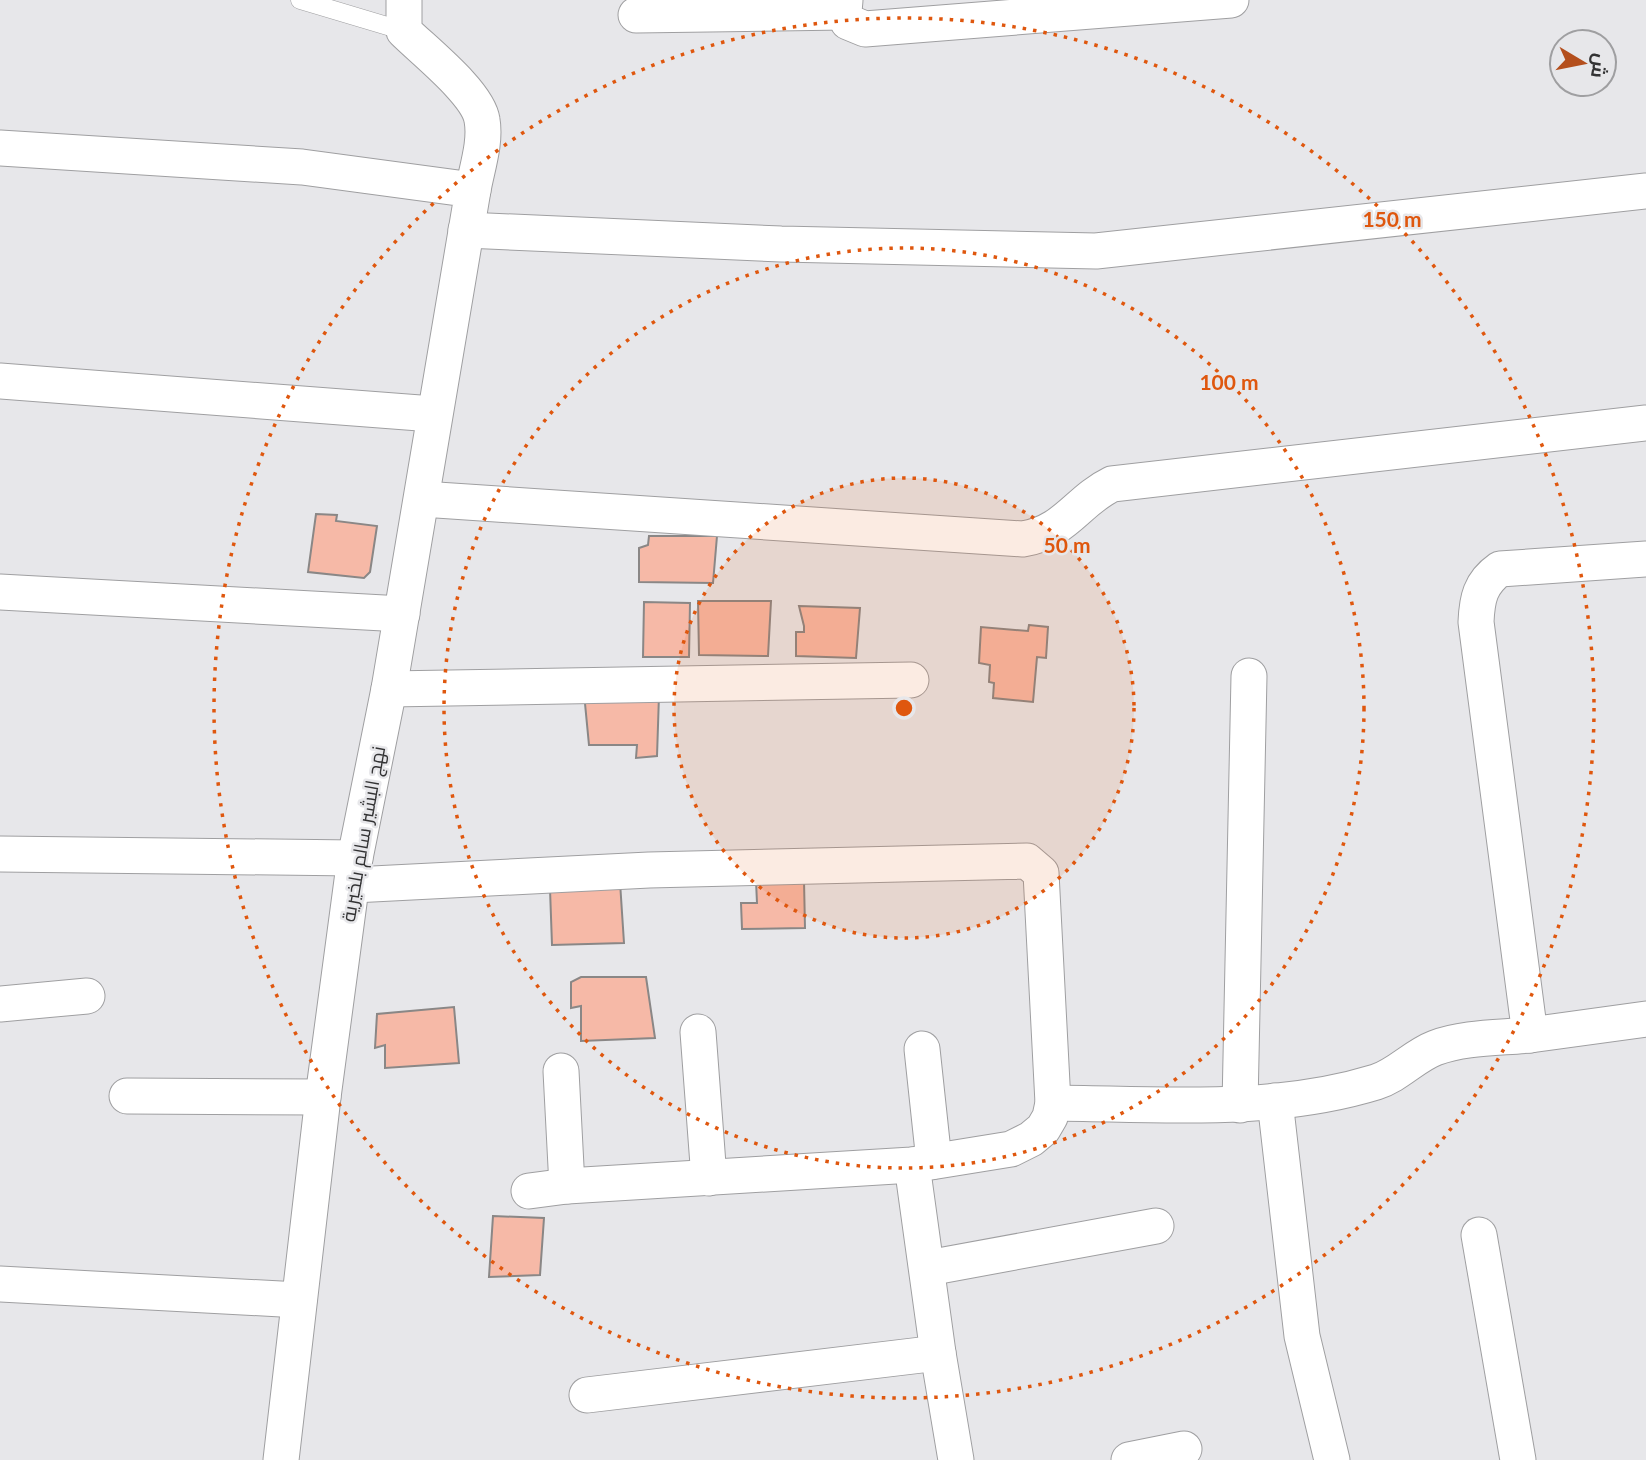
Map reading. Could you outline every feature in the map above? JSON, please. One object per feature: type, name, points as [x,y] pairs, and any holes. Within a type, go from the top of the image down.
[{"type":"street","points":[[636,15],[844,6],[854,27],[865,29],[1231,0]]},
{"type":"street","name":"نهج البشير سالم بلخيرية","points":[[281,1460],[323,1097],[354,872],[389,689],[422,499],[433,414],[482,141],[482,118],[472,99],[404,15]]},
{"type":"street","points":[[0,148],[302,167],[469,211],[781,244],[1096,251],[1646,191]]},
{"type":"street","points":[[0,381],[433,414]]},
{"type":"street","points":[[422,499],[1023,538],[1048,533],[1060,526],[1095,492],[1112,484],[1646,423]]},
{"type":"street","points":[[1530,1035],[1476,622],[1476,602],[1485,582],[1500,569],[1646,559]]},
{"type":"street","points":[[0,592],[402,614]]},
{"type":"street","points":[[1240,1105],[1250,676]]},
{"type":"street","points":[[389,689],[911,680]]},
{"type":"street","points":[[0,854],[354,872],[649,870],[1027,861],[1041,873],[1054,1103],[1051,1117],[1031,1139],[1011,1149],[923,1163],[567,1186],[528,1191]]},
{"type":"street","points":[[0,1004],[87,996]]},
{"type":"street","points":[[1054,1103],[1240,1105],[1275,1101],[1375,1082],[1433,1049],[1452,1043],[1646,1019]]},
{"type":"street","points":[[698,1032],[709,1178]]},
{"type":"street","points":[[922,1049],[923,1163],[928,1268],[938,1353],[956,1460]]},
{"type":"street","points":[[561,1071],[567,1186]]},
{"type":"street","points":[[127,1096],[323,1097]]},
{"type":"street","points":[[1275,1101],[1302,1336],[1332,1460]]},
{"type":"street","points":[[928,1268],[1156,1226]]},
{"type":"street","points":[[1479,1235],[1518,1460]]},
{"type":"street","points":[[0,1284],[299,1300]]},
{"type":"street","points":[[587,1395],[938,1353]]},
{"type":"street","points":[[1129,1460],[1184,1449]]},
{"type":"lane","points":[[300,0],[404,15]]},
{"type":"building","points":[[316,514],[337,515],[336,521],[377,526],[370,572],[364,578],[308,572]]},
{"type":"building","points":[[649,536],[717,536],[713,583],[639,582],[639,548],[648,545]]},
{"type":"building","points":[[698,601],[771,601],[768,656],[699,655]]},
{"type":"building","points":[[644,602],[690,603],[689,657],[643,657]]},
{"type":"building","points":[[799,606],[860,608],[856,658],[796,656],[796,632],[804,632]]},
{"type":"building","points":[[1029,625],[1048,627],[1046,658],[1037,657],[1033,702],[993,698],[994,683],[989,682],[990,665],[979,663],[981,627],[1028,631]]},
{"type":"building","points":[[584,693],[659,695],[657,756],[636,758],[637,745],[589,745]]},
{"type":"building","points":[[756,881],[804,881],[805,928],[742,929],[741,903],[757,903]]},
{"type":"building","points":[[620,882],[624,943],[552,945],[550,889]]},
{"type":"building","points":[[581,977],[646,977],[655,1038],[581,1041],[581,1006],[571,1008],[571,982]]},
{"type":"building","points":[[454,1007],[459,1063],[385,1068],[385,1045],[375,1048],[377,1014]]},
{"type":"building","points":[[493,1216],[544,1218],[540,1275],[489,1277]]}]
